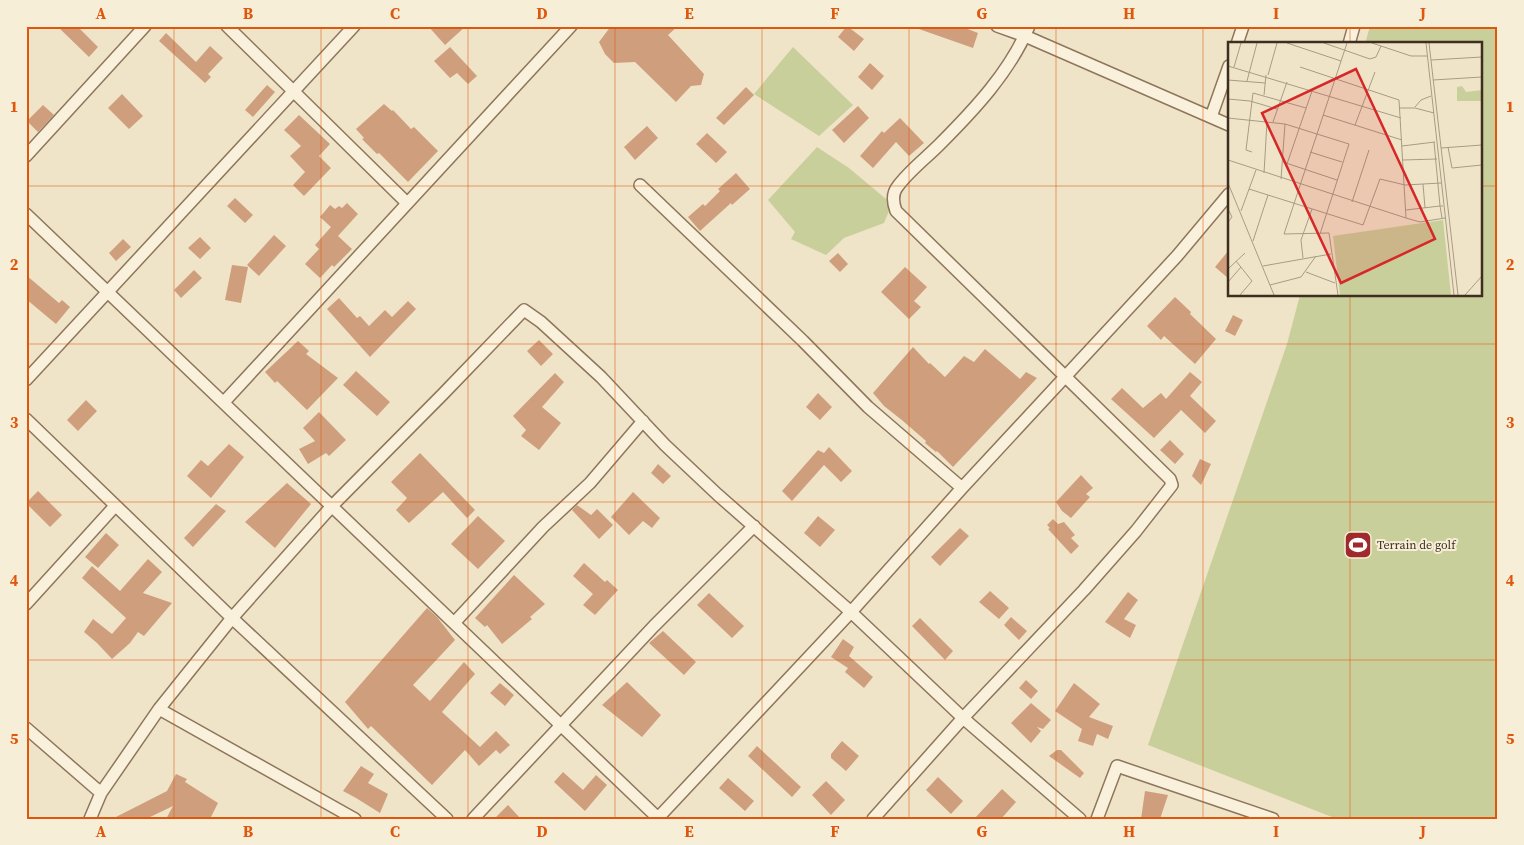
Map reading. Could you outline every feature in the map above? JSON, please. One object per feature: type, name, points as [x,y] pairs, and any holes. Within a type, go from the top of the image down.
[{"type":"street","points":[[26,156],[145,26]]},
{"type":"street","points":[[227,26],[407,203]]},
{"type":"street","points":[[26,380],[354,26]]},
{"type":"street","points":[[224,402],[572,26]]},
{"type":"street","points":[[997,26],[1027,31],[1228,125]]},
{"type":"street","points":[[1238,42],[1243,26]]},
{"type":"street","points":[[1350,42],[1354,26]]},
{"type":"street","points":[[880,816],[963,718],[1084,590],[1136,531],[1172,485],[1170,479],[896,211],[894,205],[893,199],[897,186],[941,142],[998,79],[1027,31]]},
{"type":"street","points":[[1211,118],[1228,69]]},
{"type":"street","points":[[640,185],[868,407],[962,488]]},
{"type":"street","points":[[26,214],[658,818],[851,612],[962,488],[1177,256],[1228,195]]},
{"type":"street","points":[[90,819],[101,794],[159,709],[232,618],[332,506],[524,310],[542,322],[601,377],[686,466],[851,612],[963,718],[1080,819]]},
{"type":"street","points":[[26,419],[232,618],[447,819]]},
{"type":"street","points":[[454,623],[543,527],[590,483],[642,421]]},
{"type":"street","points":[[26,604],[115,506]]},
{"type":"street","points":[[473,819],[654,626],[754,526]]},
{"type":"street","points":[[159,709],[355,819]]},
{"type":"street","points":[[26,728],[101,794]]},
{"type":"street","points":[[1098,819],[1117,766],[1273,819]]},
{"type":"green space","name":"Terrain de golf","points":[[1370,26],[1498,26],[1498,819],[1337,819],[1148,745],[1287,344],[1300,296],[1482,296],[1482,42],[1366,42]]},
{"type":"green space","points":[[793,47],[853,105],[819,136],[754,94]]},
{"type":"green space","points":[[817,147],[849,168],[892,204],[884,223],[844,238],[826,255],[791,239],[795,232],[768,200]]},
{"type":"building","points":[[57,26],[77,26],[98,47],[89,57]]},
{"type":"building","points":[[428,26],[466,26],[445,45]]},
{"type":"building","points":[[611,26],[678,26],[668,35],[704,74],[701,85],[691,86],[676,102],[635,62],[614,63],[605,54],[599,42]]},
{"type":"building","points":[[847,26],[864,39],[854,51],[838,37]]},
{"type":"building","points":[[917,26],[960,26],[978,33],[973,48],[916,28]]},
{"type":"building","points":[[166,33],[196,62],[210,46],[223,58],[208,74],[211,77],[205,83],[159,41]]},
{"type":"building","points":[[450,47],[477,76],[468,84],[457,73],[450,78],[434,61]]},
{"type":"building","points":[[870,63],[884,76],[872,90],[858,77]]},
{"type":"building","points":[[267,85],[275,92],[253,117],[245,110]]},
{"type":"building","points":[[746,87],[754,95],[724,125],[716,118]]},
{"type":"building","points":[[122,94],[143,116],[129,129],[108,108]]},
{"type":"building","points":[[384,104],[393,110],[411,129],[414,127],[438,151],[408,182],[362,139],[364,138],[356,129]]},
{"type":"building","points":[[43,105],[54,115],[38,132],[27,121]]},
{"type":"building","points":[[858,106],[869,118],[844,143],[832,130]]},
{"type":"building","points":[[299,115],[330,144],[319,156],[331,168],[304,196],[293,185],[305,172],[290,156],[301,146],[284,130]]},
{"type":"building","points":[[900,118],[924,143],[909,156],[896,142],[873,168],[860,156],[882,131],[884,133]]},
{"type":"building","points":[[647,126],[658,138],[635,160],[624,147]]},
{"type":"building","points":[[707,133],[727,152],[716,163],[696,144]]},
{"type":"building","points":[[736,173],[750,189],[732,205],[731,203],[700,231],[688,217],[703,204],[705,206],[720,191],[718,189]]},
{"type":"building","points":[[235,198],[253,215],[245,223],[227,206]]},
{"type":"building","points":[[347,203],[358,214],[338,236],[352,249],[334,267],[332,265],[320,278],[305,264],[319,249],[315,245],[331,227],[320,217],[330,205],[335,209],[339,206],[342,208]]},
{"type":"building","points":[[274,235],[286,246],[259,276],[247,265]]},
{"type":"building","points":[[200,237],[211,248],[200,259],[188,248]]},
{"type":"building","points":[[123,239],[131,247],[116,261],[109,253]]},
{"type":"building","points":[[1228,251],[1228,278],[1215,267]]},
{"type":"building","points":[[838,253],[848,264],[840,272],[829,261]]},
{"type":"building","points":[[232,265],[248,267],[241,303],[225,300]]},
{"type":"building","points":[[905,267],[927,287],[914,301],[921,307],[909,319],[881,292]]},
{"type":"building","points":[[194,270],[202,278],[181,298],[174,290]]},
{"type":"building","points":[[26,275],[59,303],[62,300],[70,307],[56,324],[26,299]]},
{"type":"building","points":[[1175,297],[1216,339],[1195,364],[1164,336],[1161,340],[1147,326]]},
{"type":"building","points":[[339,298],[357,318],[360,316],[369,326],[385,310],[392,317],[408,301],[416,309],[370,357],[327,309]]},
{"type":"building","points":[[1233,315],[1243,320],[1235,336],[1225,331]]},
{"type":"building","points":[[539,340],[553,354],[541,366],[527,351]]},
{"type":"building","points":[[298,341],[309,351],[306,354],[338,378],[307,410],[265,372]]},
{"type":"building","points":[[913,347],[945,377],[964,356],[974,362],[985,349],[1020,379],[1026,372],[1037,378],[953,467],[937,451],[925,443],[926,441],[884,406],[873,393]]},
{"type":"building","points":[[356,371],[390,402],[377,416],[343,385]]},
{"type":"building","points":[[1190,372],[1202,382],[1190,396],[1216,421],[1205,433],[1181,410],[1154,438],[1111,399],[1122,388],[1143,408],[1161,393],[1166,399]]},
{"type":"building","points":[[555,373],[564,382],[542,407],[561,423],[539,450],[521,436],[526,430],[513,416]]},
{"type":"building","points":[[818,393],[832,407],[820,420],[806,407]]},
{"type":"building","points":[[86,400],[97,411],[78,431],[67,420]]},
{"type":"building","points":[[319,412],[346,440],[329,456],[326,453],[308,464],[299,449],[315,441],[303,428]]},
{"type":"building","points":[[1170,440],[1184,454],[1175,464],[1160,450]]},
{"type":"building","points":[[229,444],[244,457],[211,498],[187,476],[201,460],[208,466]]},
{"type":"building","points":[[829,447],[852,471],[841,482],[824,465],[792,501],[782,491],[818,450],[824,453]]},
{"type":"building","points":[[420,453],[475,510],[467,518],[443,492],[409,523],[396,510],[407,498],[391,482]]},
{"type":"building","points":[[1200,459],[1211,464],[1201,485],[1192,476]]},
{"type":"building","points":[[658,464],[671,476],[663,484],[651,473]]},
{"type":"building","points":[[1081,475],[1093,488],[1086,494],[1090,497],[1071,518],[1062,511],[1056,502]]},
{"type":"building","points":[[287,483],[311,504],[275,548],[245,522]]},
{"type":"building","points":[[38,491],[62,515],[50,527],[26,503]]},
{"type":"building","points":[[633,492],[660,518],[652,528],[643,521],[629,535],[611,517]]},
{"type":"building","points":[[216,504],[226,511],[193,547],[184,538]]},
{"type":"building","points":[[577,505],[591,515],[597,509],[613,525],[599,539],[572,510]]},
{"type":"building","points":[[478,516],[505,541],[478,569],[451,544]]},
{"type":"building","points":[[818,516],[835,530],[820,547],[804,533]]},
{"type":"building","points":[[1053,519],[1058,524],[1064,522],[1075,535],[1071,538],[1079,546],[1071,554],[1048,529],[1050,528],[1047,525]]},
{"type":"building","points":[[960,528],[969,536],[940,566],[931,557]]},
{"type":"building","points":[[106,533],[119,545],[98,568],[85,557]]},
{"type":"building","points":[[148,559],[162,572],[143,593],[172,603],[144,636],[138,632],[130,643],[112,659],[84,632],[93,619],[112,634],[126,618],[82,578],[92,566],[120,591]]},
{"type":"building","points":[[584,563],[605,582],[607,580],[618,590],[595,615],[583,605],[593,594],[573,576]]},
{"type":"building","points":[[514,575],[545,604],[530,617],[532,619],[502,644],[487,625],[485,627],[475,618]]},
{"type":"building","points":[[990,591],[1009,608],[999,619],[979,602]]},
{"type":"building","points":[[1128,592],[1138,600],[1124,619],[1136,625],[1130,638],[1105,622]]},
{"type":"building","points":[[709,593],[744,626],[732,638],[697,605]]},
{"type":"building","points":[[427,608],[437,617],[455,640],[413,685],[430,701],[464,662],[475,674],[442,712],[480,747],[496,731],[510,745],[500,754],[496,750],[479,766],[465,750],[432,785],[371,726],[368,729],[345,702]]},
{"type":"building","points":[[1011,617],[1027,631],[1019,640],[1004,625]]},
{"type":"building","points":[[920,618],[953,651],[945,660],[912,626]]},
{"type":"building","points":[[663,631],[696,662],[684,675],[649,643]]},
{"type":"building","points":[[843,639],[854,647],[849,656],[873,677],[864,688],[845,672],[848,668],[831,657]]},
{"type":"building","points":[[1026,680],[1038,691],[1031,699],[1019,688]]},
{"type":"building","points":[[627,682],[661,715],[642,737],[602,705]]},
{"type":"building","points":[[500,683],[514,695],[505,706],[490,693]]},
{"type":"building","points":[[1074,683],[1100,704],[1089,717],[1113,726],[1108,739],[1097,734],[1093,746],[1078,741],[1082,729],[1055,711]]},
{"type":"building","points":[[1031,703],[1051,720],[1043,729],[1037,727],[1041,731],[1031,743],[1011,723]]},
{"type":"building","points":[[842,741],[859,756],[846,771],[831,758],[831,754]]},
{"type":"building","points":[[757,746],[801,787],[792,797],[748,756]]},
{"type":"building","points":[[1057,750],[1061,750],[1084,773],[1080,778],[1049,756]]},
{"type":"building","points":[[361,766],[374,774],[368,783],[388,794],[380,813],[343,791]]},
{"type":"building","points":[[563,772],[583,790],[596,775],[607,785],[585,811],[554,782]]},
{"type":"building","points":[[176,774],[187,779],[185,782],[218,803],[210,819],[166,819],[173,806],[146,819],[112,819],[167,791]]},
{"type":"building","points":[[938,777],[963,801],[951,814],[926,790]]},
{"type":"building","points":[[728,778],[754,801],[745,811],[719,788]]},
{"type":"building","points":[[826,781],[845,800],[831,815],[812,795]]},
{"type":"building","points":[[1002,789],[1016,802],[1001,819],[974,819]]},
{"type":"building","points":[[1145,791],[1168,795],[1160,819],[1141,819]]},
{"type":"building","points":[[508,805],[521,819],[494,819]]},
{"type":"place","name":"Terrain de golf","points":[[1358,545]]}]
